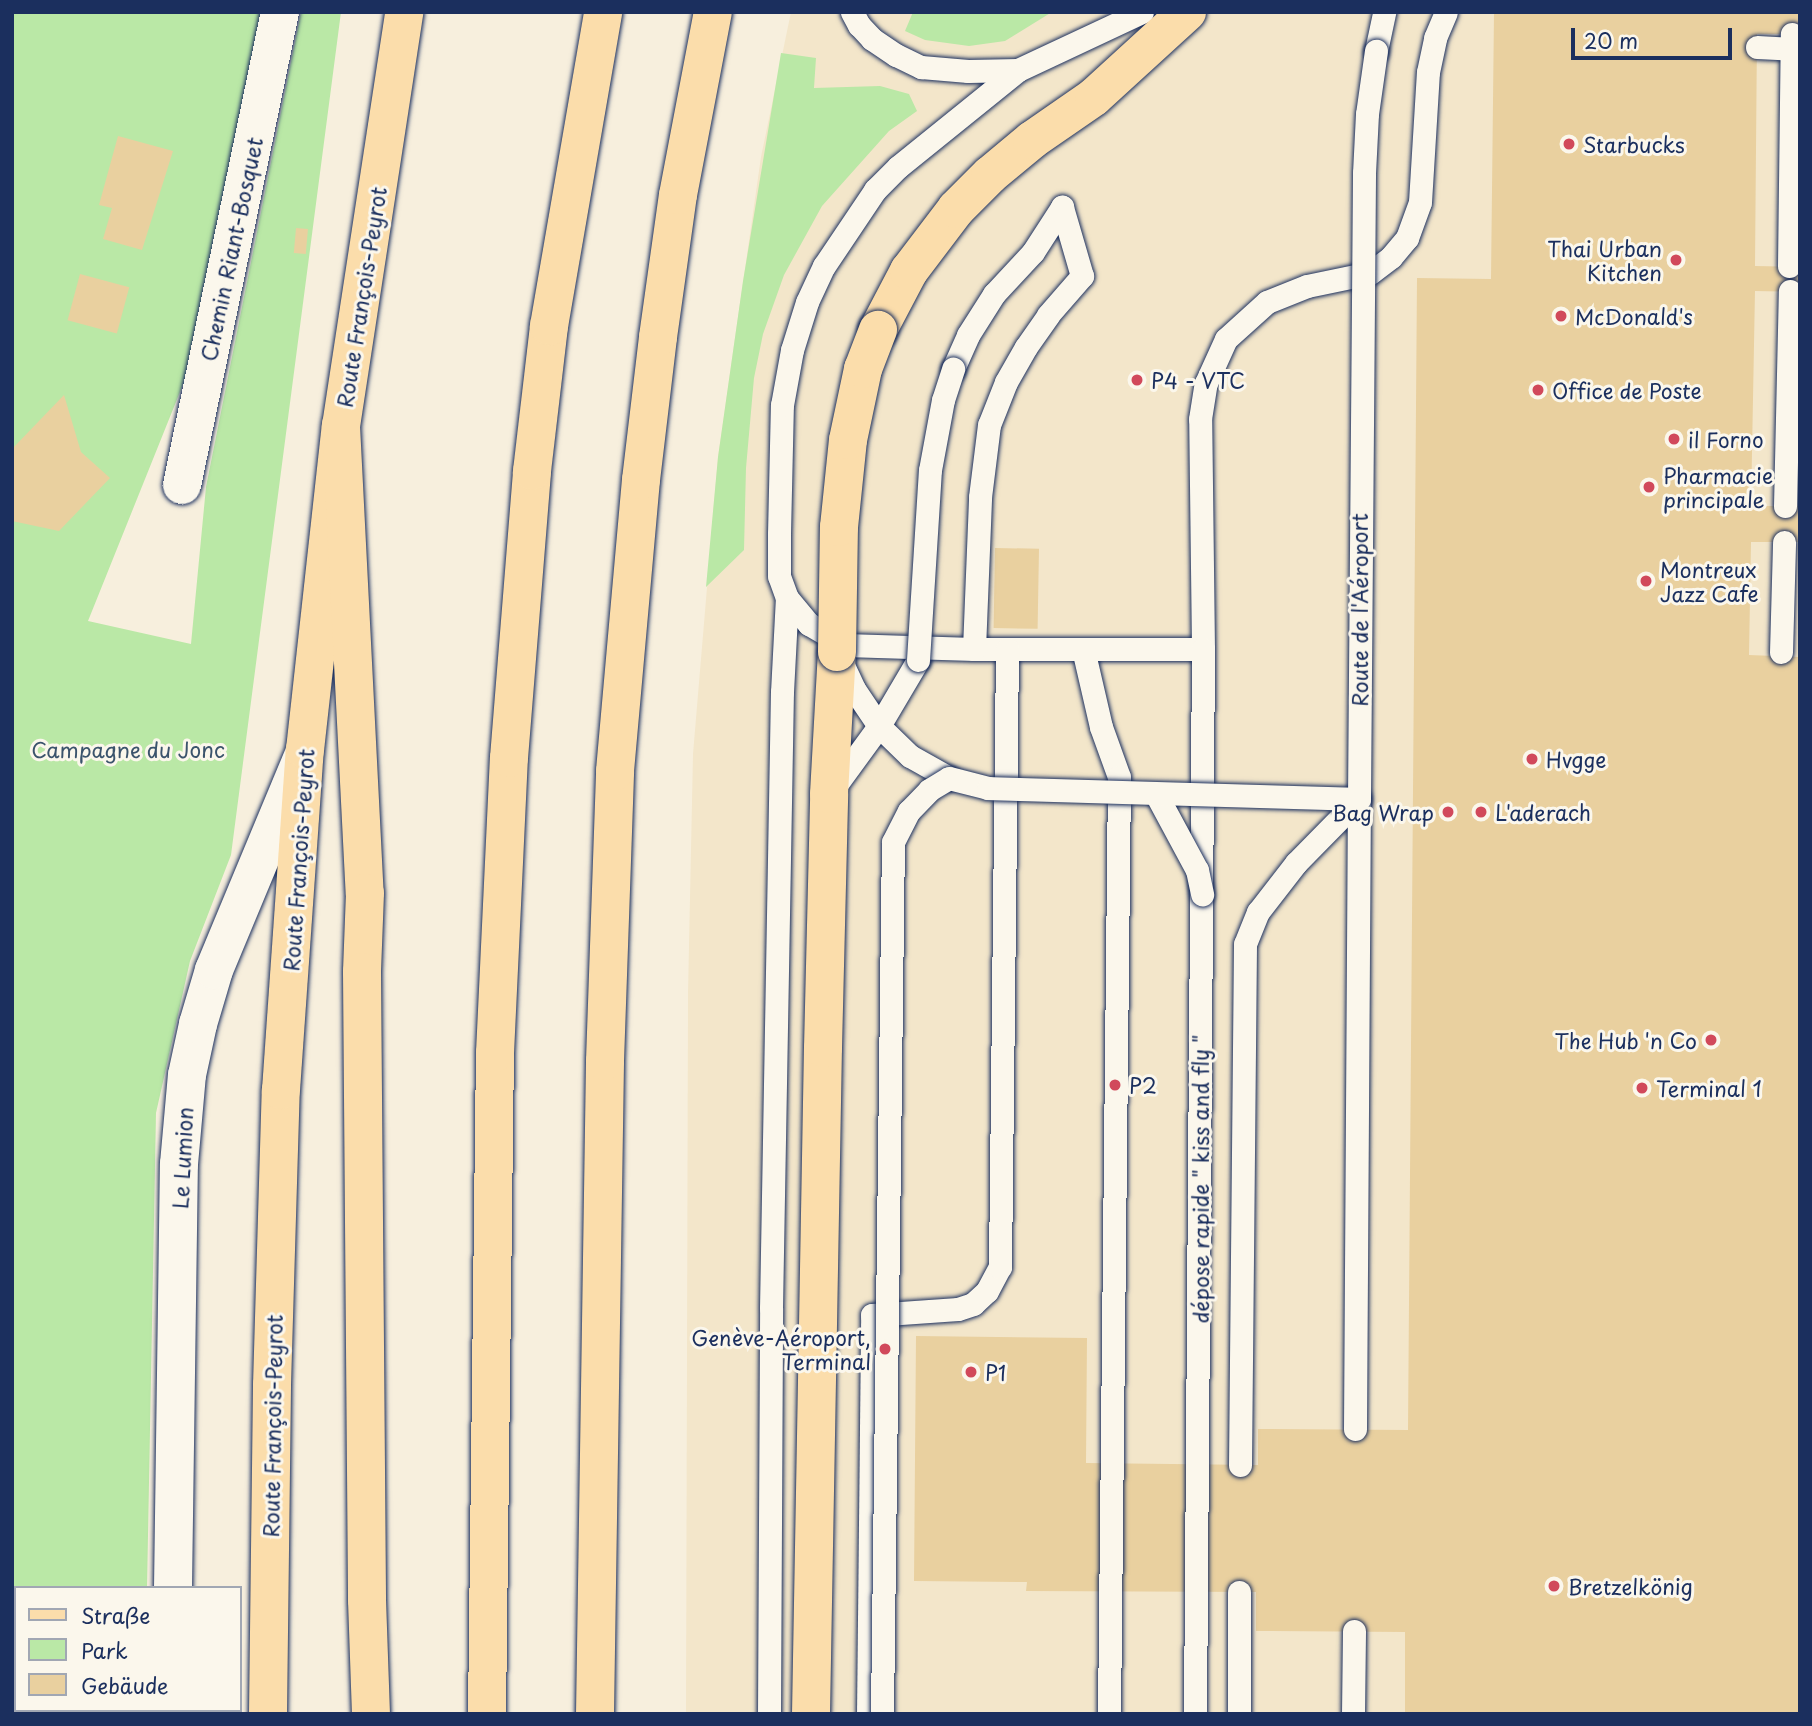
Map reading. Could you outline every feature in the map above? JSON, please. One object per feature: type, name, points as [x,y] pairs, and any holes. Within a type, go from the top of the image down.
[{"type":"main road","name":"Route François-Peyrot","points":[[268,1714],[272,1385],[281,1103],[305,750],[341,426],[404,12]]},
{"type":"main road","points":[[486,1714],[495,1053],[510,745],[532,471],[549,326],[603,12]]},
{"type":"main road","points":[[595,1714],[604,1075],[615,771],[641,480],[658,338],[678,195],[713,12]]},
{"type":"main road","points":[[811,1714],[829,794],[837,652],[839,527],[848,440],[863,369],[878,330],[909,271],[956,209],[1021,149],[1094,97],[1187,12]]},
{"type":"main road","points":[[341,426],[365,893],[362,986],[367,1600],[371,1714]]},
{"type":"street","name":"Chemin Riant-Bosquet","points":[[182,485],[280,12]]},
{"type":"street","name":"Le Lumion","points":[[173,1586],[178,1164],[187,1075],[214,970],[305,750]]},
{"type":"lane","points":[[852,12],[859,25],[872,39],[921,67],[968,71],[1018,70]]},
{"type":"lane","points":[[769,1714],[771,1280],[786,598],[779,576],[782,405],[792,350],[807,302],[824,266],[875,190],[921,146],[1018,70],[1142,12]]},
{"type":"lane","name":"Route de l'Aéroport","points":[[1355,1429],[1364,173],[1367,114],[1384,12]]},
{"type":"lane","points":[[1196,1714],[1203,649],[1200,419],[1206,383],[1226,339],[1267,302],[1307,286],[1370,273],[1391,257],[1407,238],[1420,202],[1428,72],[1435,38],[1446,12]]},
{"type":"lane","points":[[1757,47],[1792,41],[1789,266]]},
{"type":"lane","points":[[829,794],[879,726],[918,660],[930,470],[943,400],[953,369],[968,335],[994,295],[1033,251],[1062,207],[1082,276],[1048,315],[1026,347],[1006,382],[989,425],[980,496],[974,649]]},
{"type":"lane","points":[[1785,506],[1790,291]]},
{"type":"lane","points":[[1781,652],[1784,542]]},
{"type":"lane","points":[[786,598],[809,624],[845,645],[974,649],[1203,649]]},
{"type":"lane","points":[[868,1714],[872,1315],[958,1309],[973,1304],[987,1292],[1000,1267],[1007,649]]},
{"type":"lane","points":[[1083,649],[1101,727],[1119,777],[1109,1714]]},
{"type":"lane","points":[[837,652],[854,690],[879,726],[910,756],[949,778],[988,788],[1359,799]]},
{"type":"lane","points":[[882,1714],[893,842],[909,811],[929,789],[949,778]]},
{"type":"lane","name":"dépose rapide \" kiss and fly \"","points":[[1156,794],[1198,870],[1202,894],[1198,1464]]},
{"type":"lane","points":[[1240,1465],[1245,944],[1258,912],[1289,872],[1359,799]]},
{"type":"lane","points":[[1196,1714],[1197,1591]]},
{"type":"lane","points":[[1239,1592],[1239,1714]]},
{"type":"lane","points":[[1353,1714],[1354,1631]]},
{"type":"shaded area","points":[[791,12],[1800,12],[1800,1714],[686,1714],[688,994],[693,754],[718,457],[761,157]]},
{"type":"green space","name":"Campagne du Jonc","points":[[12,12],[261,12],[192,362],[88,621],[191,644],[206,487],[301,12],[341,12],[231,855],[190,961],[156,1113],[147,1586],[14,1586],[14,1712],[144,1714],[12,1714]]},
{"type":"green space","points":[[913,12],[1052,12],[1005,41],[969,46],[925,40],[905,31]]},
{"type":"green space","points":[[781,53],[816,58],[814,88],[880,86],[909,94],[917,111],[889,131],[822,206],[784,275],[763,334],[754,378],[746,468],[744,550],[706,587],[718,457],[743,281]]},
{"type":"building","name":"Terminal 1","points":[[1494,12],[1800,12],[1800,34],[1757,34],[1755,266],[1800,267],[1800,292],[1755,291],[1751,506],[1800,506],[1800,542],[1751,542],[1749,655],[1800,657],[1800,1714],[1405,1714],[1405,1632],[1256,1631],[1256,1592],[1026,1591],[1027,1582],[914,1581],[916,1336],[1087,1338],[1086,1463],[1258,1465],[1258,1429],[1408,1430],[1417,278],[1491,279]]},
{"type":"building","points":[[118,136],[173,151],[142,250],[103,239],[112,208],[99,205]]},
{"type":"building","points":[[296,228],[308,229],[306,254],[294,253]]},
{"type":"building","points":[[80,274],[129,287],[117,334],[68,320]]},
{"type":"building","points":[[64,395],[81,452],[110,478],[59,531],[12,521],[12,449]]},
{"type":"building","points":[[995,548],[1039,549],[1038,629],[994,628]]},
{"type":"place","name":"Starbucks","points":[[1569,144]]},
{"type":"place","name":"Thai Urban Kitchen","points":[[1676,260]]},
{"type":"place","name":"McDonald's","points":[[1561,316]]},
{"type":"place","name":"P4 - VTC","points":[[1137,380]]},
{"type":"place","name":"Office de Poste","points":[[1538,390]]},
{"type":"place","name":"il Forno","points":[[1674,439]]},
{"type":"place","name":"Pharmacie principale","points":[[1649,487]]},
{"type":"place","name":"Montreux Jazz Cafe","points":[[1646,581]]},
{"type":"place","name":"Hvgge","points":[[1532,759]]},
{"type":"place","name":"Bag Wrap","points":[[1448,812]]},
{"type":"place","name":"L'aderach","points":[[1481,812]]},
{"type":"place","name":"The Hub 'n Co","points":[[1711,1040]]},
{"type":"place","name":"P2","points":[[1115,1085]]},
{"type":"place","name":"Terminal 1","points":[[1642,1088]]},
{"type":"place","name":"Genève-Aéroport, Terminal","points":[[885,1349]]},
{"type":"place","name":"P1","points":[[971,1372]]},
{"type":"place","name":"Bretzelkönig","points":[[1554,1586]]}]
